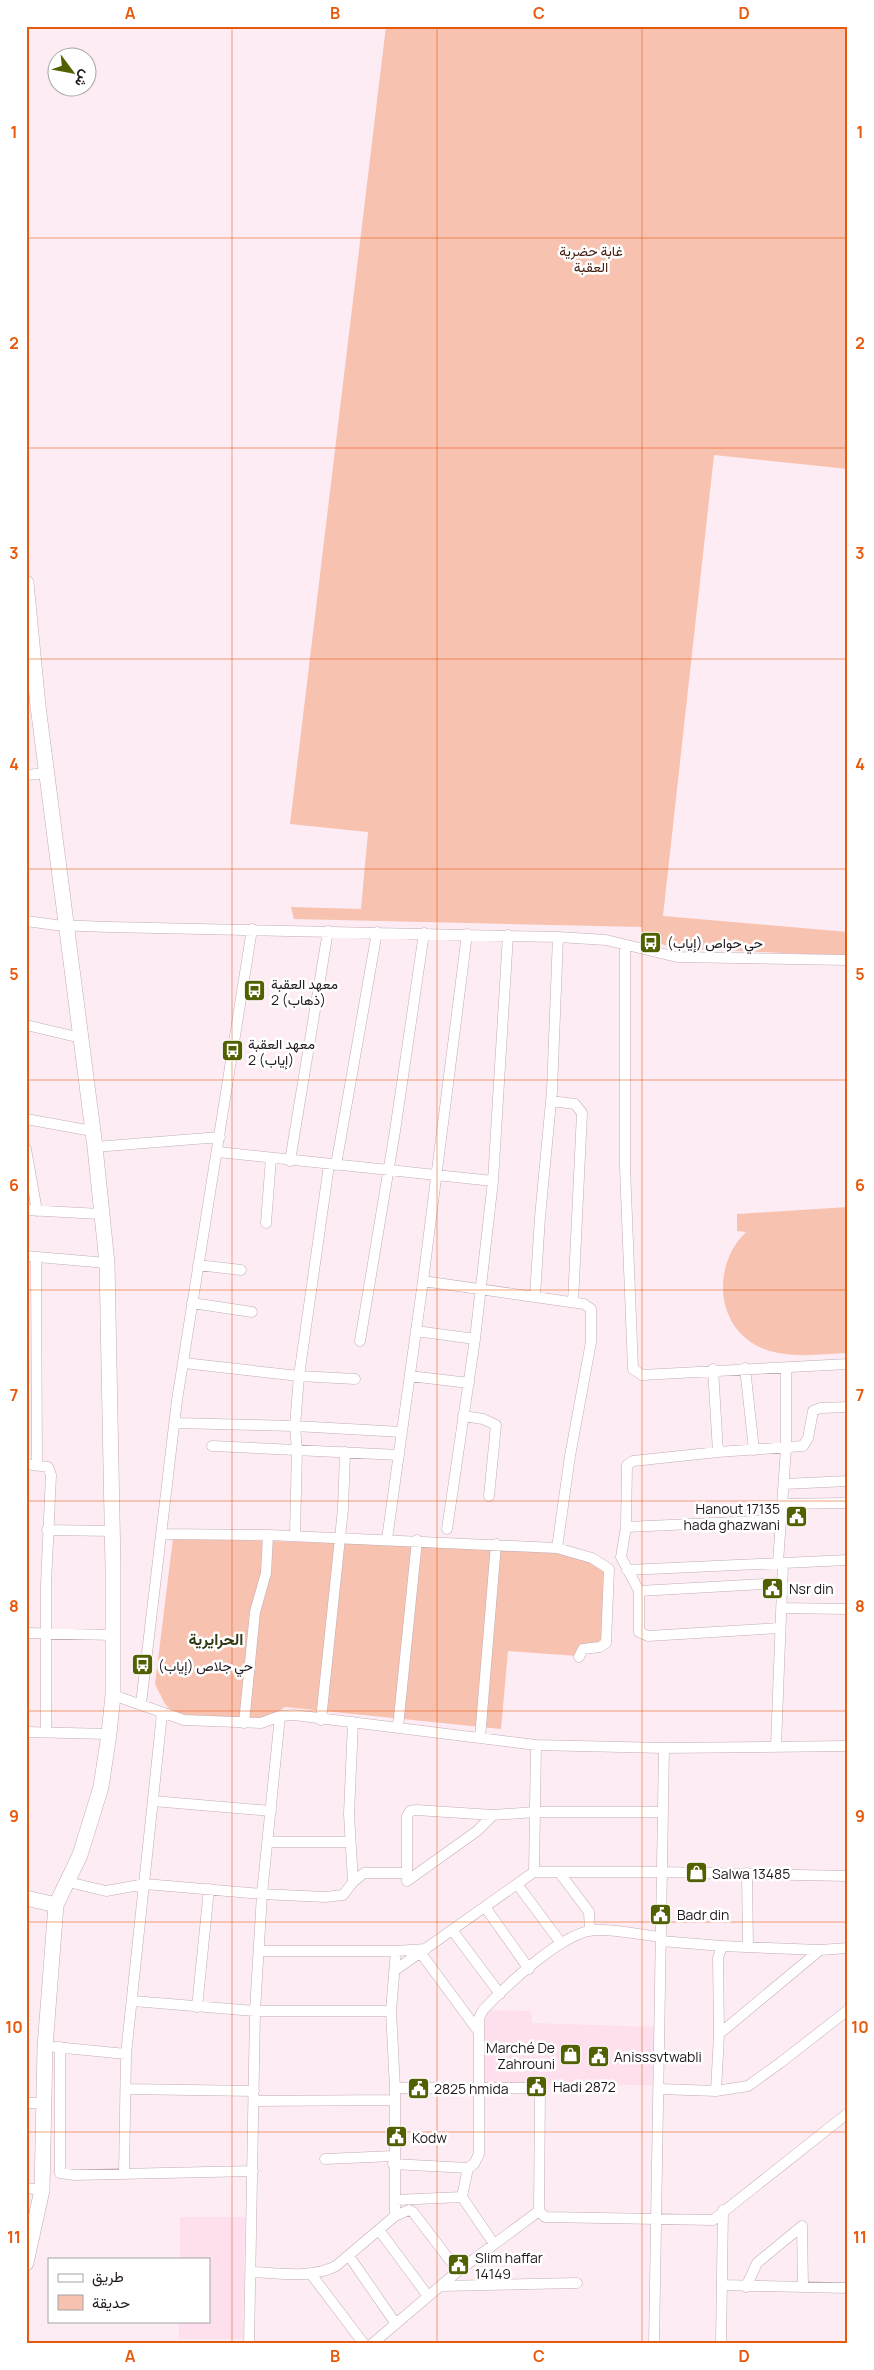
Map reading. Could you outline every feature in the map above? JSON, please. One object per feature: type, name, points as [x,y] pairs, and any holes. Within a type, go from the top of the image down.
[{"type":"street","points":[[26,583],[32,706],[47,773],[95,1147],[107,1263],[113,1531],[112,1695],[109,1734],[96,1805],[80,1855],[56,1905],[52,2047],[60,2173]]},
{"type":"street","points":[[26,774],[47,773]]},
{"type":"street","points":[[26,921],[65,925],[558,937],[606,940],[677,957],[848,960]]},
{"type":"street","points":[[141,1704],[174,1422],[252,929]]},
{"type":"street","points":[[290,1161],[328,931]]},
{"type":"street","points":[[296,1534],[297,1449],[295,1426],[299,1376],[332,1165],[377,932]]},
{"type":"street","points":[[360,1341],[424,933]]},
{"type":"street","points":[[387,1539],[468,934]]},
{"type":"street","points":[[447,1529],[462,1416],[475,1339],[493,1181],[508,935]]},
{"type":"street","points":[[535,1296],[551,1101],[558,937]]},
{"type":"street","points":[[625,945],[625,1168],[632,1365],[636,1372],[642,1374],[713,1369],[786,1368],[848,1364]]},
{"type":"street","points":[[26,1025],[81,1038]]},
{"type":"street","points":[[551,1101],[575,1104],[582,1113],[573,1302]]},
{"type":"street","points":[[26,1120],[92,1131]]},
{"type":"street","points":[[95,1147],[220,1137]]},
{"type":"street","points":[[26,1149],[37,1211]]},
{"type":"street","points":[[218,1152],[493,1181]]},
{"type":"street","points":[[266,1223],[271,1158]]},
{"type":"street","points":[[26,1210],[101,1214]]},
{"type":"street","points":[[46,1732],[45,1634],[51,1475],[48,1467],[31,1464],[31,1257],[107,1263]]},
{"type":"street","points":[[198,1265],[241,1270]]},
{"type":"street","points":[[423,1281],[573,1302],[584,1304],[591,1309],[591,1342],[570,1456],[557,1548]]},
{"type":"street","points":[[192,1303],[252,1312]]},
{"type":"street","points":[[416,1331],[475,1339]]},
{"type":"street","points":[[184,1363],[299,1376],[355,1378]]},
{"type":"street","points":[[746,1368],[754,1450]]},
{"type":"street","points":[[776,1746],[781,1608],[780,1520],[786,1448],[786,1368]]},
{"type":"street","points":[[713,1369],[718,1452]]},
{"type":"street","points":[[410,1376],[469,1383]]},
{"type":"street","points":[[780,1628],[645,1636],[639,1632],[639,1590],[621,1557],[626,1527],[626,1468],[629,1463],[718,1452],[806,1445],[813,1411],[820,1408],[848,1407]]},
{"type":"street","points":[[462,1416],[483,1418],[496,1425],[489,1496]]},
{"type":"street","points":[[174,1422],[402,1432]]},
{"type":"street","points":[[212,1446],[398,1455]]},
{"type":"street","points":[[321,1720],[340,1538],[345,1452]]},
{"type":"street","points":[[784,1484],[848,1481]]},
{"type":"street","points":[[782,1504],[844,1503]]},
{"type":"street","points":[[626,1527],[780,1520]]},
{"type":"street","points":[[48,1530],[113,1531]]},
{"type":"street","points":[[162,1534],[296,1534],[340,1538],[496,1544],[557,1548],[592,1558],[606,1565],[609,1569],[606,1643],[600,1647],[583,1649],[580,1657]]},
{"type":"street","points":[[244,1724],[255,1612],[266,1573],[268,1535]]},
{"type":"street","points":[[398,1727],[418,1540]]},
{"type":"street","points":[[480,1738],[496,1544]]},
{"type":"street","points":[[627,1570],[848,1560]]},
{"type":"street","points":[[639,1590],[781,1583]]},
{"type":"street","points":[[781,1608],[845,1609]]},
{"type":"street","points":[[26,1633],[112,1635]]},
{"type":"street","points":[[112,1695],[141,1704],[162,1714],[184,1720],[244,1724],[266,1723],[280,1716],[294,1715],[321,1720],[398,1727],[536,1744],[664,1748],[848,1746]]},
{"type":"street","points":[[124,2173],[126,2054],[162,1714]]},
{"type":"street","points":[[249,2344],[255,2011],[262,1894],[280,1716]]},
{"type":"street","points":[[353,1722],[350,1842],[353,1882]]},
{"type":"street","points":[[26,1732],[109,1734]]},
{"type":"street","points":[[534,1872],[536,1744]]},
{"type":"street","points":[[654,2344],[654,2220],[659,2088],[661,1812],[664,1748]]},
{"type":"street","points":[[153,1802],[271,1811]]},
{"type":"street","points":[[493,1815],[477,1830],[407,1881],[407,1816],[410,1810],[493,1815],[535,1812],[661,1812]]},
{"type":"street","points":[[268,1842],[350,1842]]},
{"type":"street","points":[[68,1882],[106,1891],[145,1884],[262,1894],[325,1897],[343,1894],[353,1882],[368,1872],[406,1873]]},
{"type":"street","points":[[394,1971],[534,1872],[747,1873],[848,1876]]},
{"type":"street","points":[[559,1872],[589,1912],[590,1931]]},
{"type":"street","points":[[747,1873],[748,1947]]},
{"type":"street","points":[[517,1884],[561,1943]]},
{"type":"street","points":[[197,2007],[209,1889]]},
{"type":"street","points":[[26,1898],[56,1905]]},
{"type":"street","points":[[485,1907],[529,1969]]},
{"type":"street","points":[[452,1930],[500,1994]]},
{"type":"street","points":[[325,2159],[393,2160],[468,2168],[474,2164],[479,2154],[480,2013],[529,1969],[561,1943],[576,1934],[590,1931],[722,1946],[820,1950],[848,1948]]},
{"type":"street","points":[[716,2091],[719,2034],[718,1958],[722,1946]]},
{"type":"street","points":[[260,1951],[423,1950]]},
{"type":"street","points":[[423,1950],[479,2032]]},
{"type":"street","points":[[719,2034],[820,1950]]},
{"type":"street","points":[[395,2216],[393,2160],[395,2088],[391,2011],[396,1951]]},
{"type":"street","points":[[133,2001],[255,2011],[391,2011]]},
{"type":"street","points":[[659,2088],[716,2091],[748,2086],[780,2064],[848,2010]]},
{"type":"street","points":[[52,2047],[126,2054]]},
{"type":"street","points":[[26,2263],[42,2190],[44,2103],[52,2047]]},
{"type":"street","points":[[395,2088],[537,2087],[541,2090],[539,2212],[545,2218],[709,2221],[848,2113]]},
{"type":"street","points":[[126,2089],[254,2096],[394,2100]]},
{"type":"street","points":[[26,2102],[44,2103]]},
{"type":"street","points":[[468,2168],[462,2198],[494,2244]]},
{"type":"street","points":[[43,2172],[253,2171]]},
{"type":"street","points":[[26,2188],[42,2190]]},
{"type":"street","points":[[395,2200],[462,2198]]},
{"type":"street","points":[[251,2272],[311,2274],[332,2269],[395,2216],[409,2210],[413,2212],[458,2271]]},
{"type":"street","points":[[720,2344],[723,2210]]},
{"type":"street","points":[[372,2344],[458,2271],[539,2212]]},
{"type":"street","points":[[746,2287],[757,2263],[802,2226],[803,2287]]},
{"type":"street","points":[[379,2230],[428,2296]]},
{"type":"street","points":[[349,2256],[396,2324]]},
{"type":"street","points":[[311,2274],[364,2344]]},
{"type":"street","points":[[441,2286],[577,2283]]},
{"type":"street","points":[[722,2285],[848,2288]]},
{"type":"shaded area","name":"Marché De Zahrouni","points":[[485,2010],[531,2011],[532,2023],[658,2027],[657,2085],[483,2084]]},
{"type":"shaded area","points":[[180,2217],[245,2217],[243,2339],[179,2339],[179,2322],[210,2322],[210,2258],[180,2258]]},
{"type":"green space","name":"غابة حضرية العقبة","points":[[386,26],[848,26],[848,469],[714,455],[663,916],[848,932],[848,956],[673,948],[642,937],[642,927],[294,919],[291,907],[361,909],[368,832],[290,824]]},
{"type":"green space","points":[[848,1207],[848,1353],[785,1354],[764,1349],[748,1340],[736,1327],[728,1313],[724,1296],[723,1279],[727,1262],[735,1246],[746,1232],[737,1231],[737,1214]]},
{"type":"green space","points":[[173,1538],[557,1550],[607,1567],[604,1645],[577,1656],[508,1651],[501,1729],[285,1707],[267,1719],[174,1714],[165,1704],[155,1684]]},
{"type":"place","name":"حي حواص (إياب)","points":[[651,942]]},
{"type":"place","name":"معهد العقبة 2 (ذهاب)","points":[[255,991]]},
{"type":"place","name":"معهد العقبة 2 (إياب)","points":[[232,1051]]},
{"type":"place","name":"Hanout 17135 hada ghazwani","points":[[796,1516]]},
{"type":"place","name":"Nsr din","points":[[773,1588]]},
{"type":"place","name":"حي جلاص (إياب)","points":[[142,1665]]},
{"type":"place","name":"Salwa 13485","points":[[696,1873]]},
{"type":"place","name":"Badr din","points":[[661,1914]]},
{"type":"place","name":"Marché De Zahrouni","points":[[571,2055]]},
{"type":"place","name":"Anisssvtwabli","points":[[598,2056]]},
{"type":"place","name":"Hadi 2872","points":[[537,2086]]},
{"type":"place","name":"2825 hmida","points":[[418,2088]]},
{"type":"place","name":"Kodw","points":[[396,2137]]},
{"type":"place","name":"Slim haffar 14149","points":[[459,2265]]},
{"type":"district","name":"الحرايرية","points":[[216,1639]]}]
